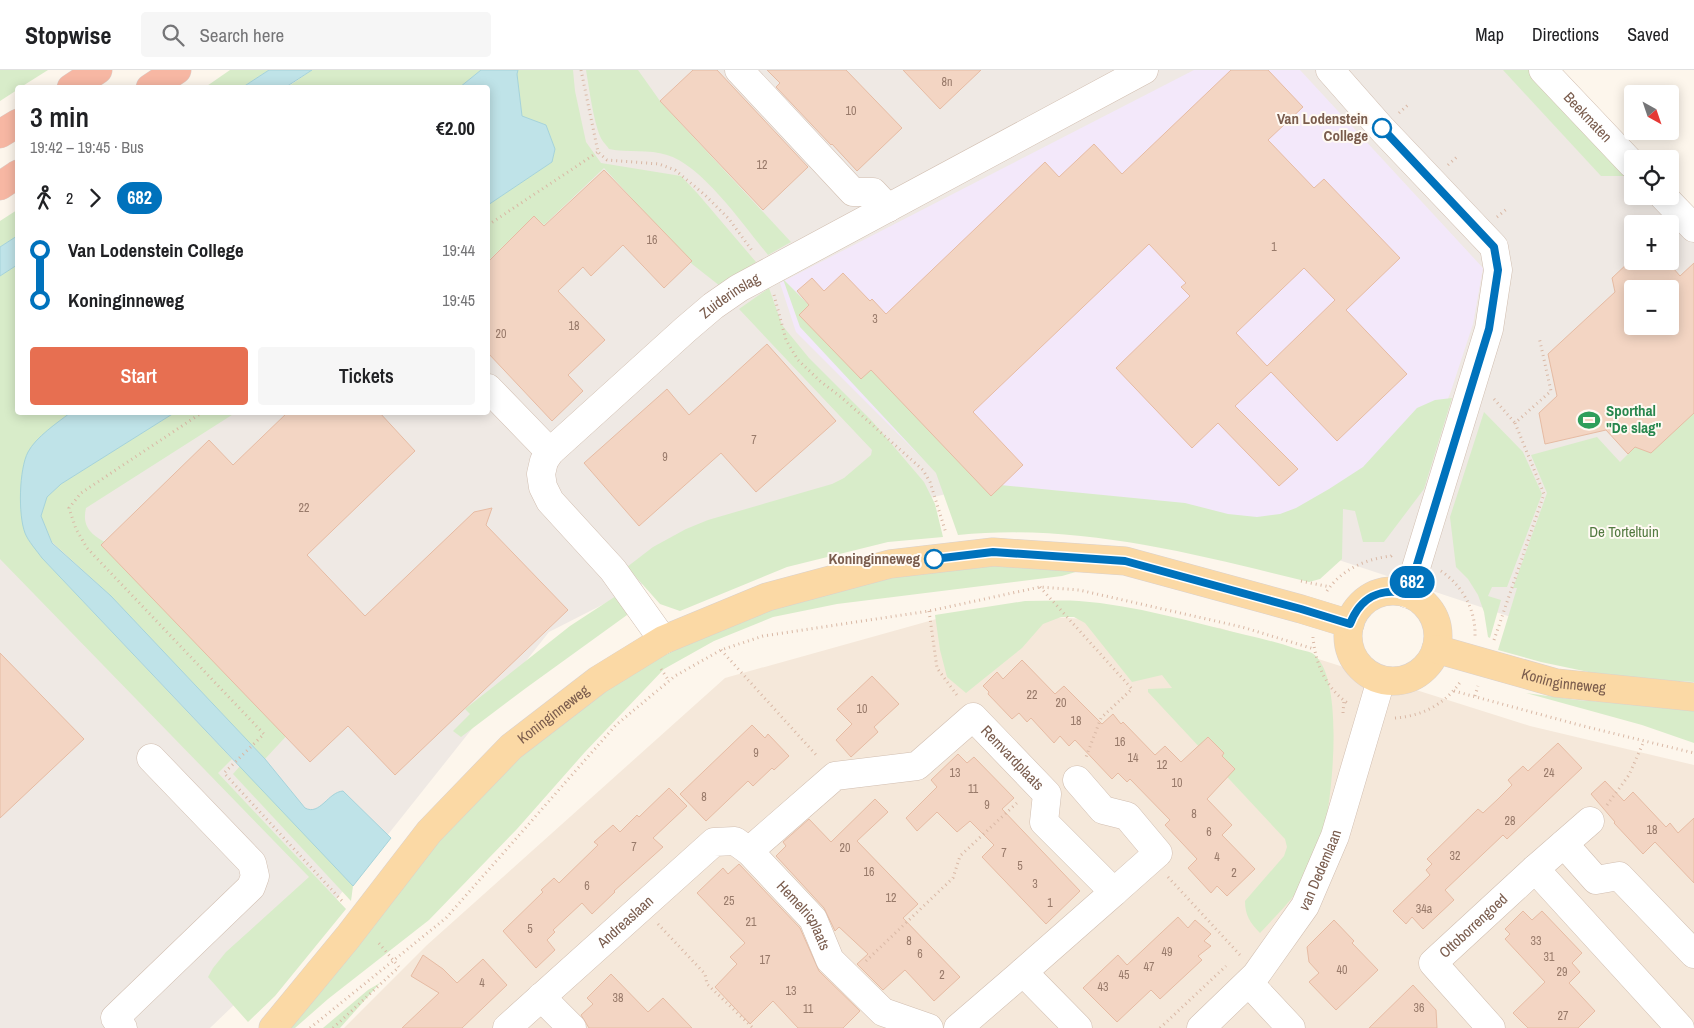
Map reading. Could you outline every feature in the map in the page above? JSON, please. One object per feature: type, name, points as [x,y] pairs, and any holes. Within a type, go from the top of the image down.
[{"type":"highway","points":[[76,85],[98,70]]},
{"type":"highway","points":[[154,85],[177,70]]},
{"type":"highway","points":[[0,134],[15,125]]},
{"type":"highway","points":[[0,186],[15,176]]},
{"type":"main road","name":"Koninginneweg","points":[[273,1028],[429,832],[511,747],[598,680],[663,640],[767,597],[890,564],[993,552],[1125,561],[1317,613],[1350,624]]},
{"type":"main road","points":[[1398,591],[1408,594],[1418,598],[1427,606],[1433,616],[1438,632],[1436,649],[1428,664],[1415,675],[1399,681],[1382,680],[1370,675],[1361,668],[1354,658],[1348,636],[1350,624],[1360,606],[1377,594],[1398,591]]},
{"type":"main road","name":"Koninginneweg","points":[[1436,649],[1556,683],[1694,697]]},
{"type":"street","points":[[739,70],[853,192],[879,191]]},
{"type":"street","name":"Zuiderinslag","points":[[663,640],[613,570],[550,501],[543,487],[541,474],[544,461],[550,452],[713,306],[879,191],[1144,70]]},
{"type":"street","points":[[1330,70],[1494,247],[1498,270],[1489,329],[1408,594]]},
{"type":"street","name":"Beekmaten","points":[[1544,70],[1624,155]]},
{"type":"street","points":[[1672,205],[1694,228]]},
{"type":"street","points":[[490,390],[550,452]]},
{"type":"street","name":"van Dedemlaan","points":[[1201,1028],[1253,979],[1305,906],[1335,836],[1382,680]]},
{"type":"street","name":"Remvardplaats","points":[[835,776],[916,766],[973,717],[1047,794],[1044,822],[1114,892]]},
{"type":"street","points":[[124,1028],[115,1018],[251,887],[255,876],[252,863],[151,758]]},
{"type":"street","points":[[749,851],[835,776]]},
{"type":"street","points":[[958,1028],[1158,853],[1127,816],[1103,810],[1077,780]]},
{"type":"street","name":"Ottoborrengoed","points":[[1491,1028],[1433,963],[1590,821]]},
{"type":"street","name":"Andreaslaan","points":[[507,1028],[714,842],[735,841],[749,851]]},
{"type":"street","points":[[1564,844],[1596,880],[1619,876],[1694,954]]},
{"type":"street","name":"Hemelricplaats","points":[[749,851],[813,919],[830,960],[840,970],[883,1012],[929,1028]]},
{"type":"street","points":[[1535,869],[1680,1028]]},
{"type":"street","points":[[1023,972],[1078,1028]]},
{"type":"street","points":[[1253,979],[1291,1028]]},
{"type":"street","points":[[541,996],[572,1028]]},
{"type":"path","points":[[490,224],[598,152]]},
{"type":"path","points":[[1475,696],[1479,661],[1473,618],[1466,598],[1444,572],[1419,560],[1405,556],[1377,558],[1351,568],[1330,587],[1322,600],[1314,625],[1314,649],[1321,670],[1333,690],[1344,700],[1371,714],[1396,718],[1422,713],[1434,707],[1454,691],[1479,661],[1544,494],[1515,423],[1551,391],[1540,337]]},
{"type":"path","points":[[198,415],[81,493],[69,508],[76,529],[87,548],[264,734],[224,773],[360,921],[399,967],[333,1028]]},
{"type":"path","points":[[310,1028],[446,918],[616,725],[675,676],[721,650],[764,636],[929,611],[1040,588],[1079,590],[1098,594],[1242,627],[1314,649]]},
{"type":"path","points":[[1040,588],[1132,689],[1101,718],[1077,780]]},
{"type":"path","points":[[929,611],[937,668],[973,717]]},
{"type":"path","points":[[721,650],[835,776]]},
{"type":"path","points":[[1454,691],[1694,754]]},
{"type":"path","points":[[1590,821],[1612,801],[1629,775],[1644,741]]},
{"type":"path","points":[[840,970],[854,958],[866,961],[953,878],[960,856],[1037,784]]},
{"type":"path","points":[[1152,859],[1253,979]]},
{"type":"path","points":[[642,907],[705,974],[707,984],[753,1028]]},
{"type":"path","points":[[1160,1028],[1232,961]]},
{"type":"shaded area","points":[[404,70],[1529,70],[1624,169],[1624,205],[1660,205],[1670,215],[1624,215],[1624,270],[1679,270],[1679,225],[1694,240],[1694,655],[1511,617],[1257,533],[950,493],[698,556],[549,632],[312,930],[210,1028],[0,1028],[0,328],[15,398],[15,415],[490,415],[490,85],[374,85]]},
{"type":"shaded area","name":"Van Lodenstein College","points":[[1194,70],[1300,70],[1483,268],[1473,324],[1451,391],[1417,478],[1349,496],[1276,555],[945,481],[796,332],[780,283]]},
{"type":"shaded area","points":[[965,611],[1220,628],[1530,726],[1694,765],[1694,1028],[344,1028],[427,945],[725,678]]},
{"type":"green space","points":[[0,70],[48,70],[24,85],[15,85],[15,91],[0,101]]},
{"type":"green space","points":[[230,70],[269,70],[246,85],[208,85]]},
{"type":"green space","points":[[312,70],[481,70],[462,85],[290,85]]},
{"type":"green space","points":[[518,70],[573,70],[575,91],[586,142],[601,163],[681,176],[756,262],[720,286],[692,264],[604,168],[544,225],[534,216],[490,259],[490,204],[552,162],[555,149],[546,125],[522,116]]},
{"type":"green space","points":[[586,70],[638,70],[660,101],[791,242],[768,255],[735,213],[708,183],[680,161],[660,153],[609,149],[599,134]]},
{"type":"green space","points":[[1503,70],[1533,70],[1624,167],[1624,176],[1601,176]]},
{"type":"green space","points":[[15,211],[15,237],[0,247],[0,221]]},
{"type":"green space","points":[[15,266],[15,415],[68,415],[42,436],[22,475],[20,501],[25,533],[42,558],[232,759],[218,773],[346,909],[275,996],[248,1022],[208,977],[226,952],[309,877],[0,559],[0,276]]},
{"type":"green space","points":[[783,279],[882,378],[980,483],[1185,503],[1228,514],[1257,517],[1280,514],[1296,508],[1363,467],[1417,408],[1435,400],[1452,398],[1424,489],[1384,542],[1363,542],[1355,511],[1343,509],[1342,559],[1320,579],[1309,582],[1223,561],[1135,543],[1091,537],[1003,532],[958,535],[936,473],[800,327]]},
{"type":"green space","points":[[769,288],[782,325],[809,358],[872,421],[924,482],[935,504],[943,537],[888,542],[787,567],[680,611],[660,604],[627,567],[653,547],[686,529],[708,520],[832,484],[844,478],[871,455],[872,450],[739,309]]},
{"type":"green space","points":[[1484,412],[1523,452],[1542,494],[1507,587],[1492,587],[1488,596],[1501,600],[1490,638],[1488,637],[1484,612],[1478,595],[1468,579],[1456,567],[1450,517]]},
{"type":"green space","name":"De Torteltuin","points":[[1694,413],[1694,682],[1617,678],[1541,662],[1498,650],[1517,588],[1513,588],[1547,493],[1531,455],[1597,437],[1620,462],[1635,447],[1651,452]]},
{"type":"green space","points":[[171,415],[232,415],[86,508],[85,521],[90,531],[110,545],[291,731],[265,759],[111,596],[52,542],[41,516],[47,497],[61,484]]},
{"type":"green space","points":[[986,564],[1086,569],[1062,576],[837,604],[773,617],[714,641],[664,669],[585,752],[517,829],[429,920],[328,999],[295,1028],[289,1028],[443,831],[533,741],[630,671],[734,620],[850,583]]},
{"type":"green space","points":[[619,594],[627,609],[627,615],[461,737],[453,731],[470,714],[465,709],[570,626]]},
{"type":"green space","points":[[1025,601],[1100,603],[1163,615],[1309,652],[1312,653],[1323,667],[1330,689],[1333,718],[1333,749],[1328,811],[1323,837],[1318,855],[1301,887],[1260,933],[1249,919],[1245,901],[1284,856],[1287,847],[1285,839],[1148,692],[1148,689],[1172,688],[1162,675],[1132,682],[1085,623],[1074,617],[1061,617],[1043,624],[1022,648],[966,693],[947,677],[940,650],[935,615]]},
{"type":"green space","points":[[1526,693],[1577,700],[1694,708],[1694,743],[1642,725]]},
{"type":"green space","points":[[240,766],[353,886],[351,901],[233,774]]},
{"type":"green space","points":[[380,983],[340,1028],[323,1028],[368,990]]},
{"type":"water","points":[[269,70],[312,70],[289,85],[246,85]]},
{"type":"water","points":[[481,70],[518,70],[522,116],[546,125],[555,149],[552,162],[490,204],[490,85],[462,85]]},
{"type":"water","points":[[15,237],[15,266],[0,276],[0,247]]},
{"type":"water","points":[[67,415],[171,415],[61,484],[47,497],[41,516],[52,543],[111,596],[265,759],[305,808],[315,809],[333,795],[343,791],[391,838],[353,886],[42,558],[28,539],[21,515],[21,480],[28,452],[47,431]]},
{"type":"building","points":[[693,70],[717,70],[808,167],[763,210],[660,101]]},
{"type":"building","points":[[767,70],[846,70],[902,128],[857,171],[776,87],[780,83]]},
{"type":"building","points":[[903,70],[981,70],[940,109]]},
{"type":"building","points":[[1231,70],[1268,70],[1303,107],[1268,140],[1314,188],[1324,179],[1400,258],[1346,310],[1407,374],[1337,441],[1271,372],[1235,406],[1298,469],[1279,486],[1218,423],[1192,448],[1116,368],[1190,296],[1181,287],[1186,283],[1149,244],[973,412],[1023,465],[991,496],[871,370],[861,379],[799,315],[809,305],[797,291],[812,278],[824,291],[843,273],[870,301],[872,299],[886,314],[1045,162],[1059,177],[1094,144],[1122,174]],"holes":[[[1304,268],[1335,300],[1267,366],[1236,333]]]},
{"type":"building","points":[[604,170],[692,261],[664,288],[623,245],[591,276],[583,267],[558,291],[605,340],[568,375],[583,391],[552,421],[490,355],[490,260],[534,216],[544,226]]},
{"type":"building","points":[[1694,263],[1694,413],[1651,453],[1635,447],[1628,454],[1606,430],[1545,444],[1539,413],[1557,396],[1548,354],[1615,292],[1612,278],[1624,267],[1624,270],[1675,270],[1680,276]]},
{"type":"building","points":[[767,344],[836,421],[756,492],[721,453],[639,526],[584,463],[667,389],[689,415]]},
{"type":"building","points":[[285,415],[382,415],[415,451],[307,555],[365,616],[474,512],[492,508],[486,525],[568,610],[395,775],[348,726],[310,762],[101,545],[209,440],[233,465]]},
{"type":"building","points":[[0,653],[84,739],[0,818]]},
{"type":"building","points":[[1022,660],[1055,694],[1064,686],[1102,724],[1113,714],[1121,724],[1123,722],[1155,755],[1165,746],[1181,762],[1208,737],[1224,753],[1222,756],[1235,769],[1207,799],[1232,825],[1222,835],[1255,869],[1227,896],[1217,886],[1211,893],[1188,868],[1197,859],[1165,825],[1170,820],[1130,779],[1127,782],[1118,773],[1112,779],[1075,740],[1069,746],[1060,736],[1054,743],[1031,718],[1027,722],[1019,713],[1012,719],[988,694],[989,692],[983,686],[997,672],[1003,679]]},
{"type":"building","points":[[872,676],[899,704],[874,727],[878,732],[851,757],[836,740],[852,724],[837,709]]},
{"type":"building","points":[[752,725],[765,738],[768,734],[789,756],[774,770],[772,768],[753,786],[748,781],[706,821],[680,794]]},
{"type":"building","points":[[1558,743],[1582,768],[1507,839],[1503,835],[1445,890],[1454,900],[1423,929],[1412,917],[1406,924],[1393,911],[1430,875],[1426,870],[1432,864],[1427,859],[1478,809],[1483,813],[1498,799],[1512,785],[1508,780],[1523,766],[1528,771]]},
{"type":"building","points":[[958,754],[967,763],[974,757],[1014,798],[1002,809],[1080,891],[1046,924],[982,857],[994,845],[970,821],[957,832],[937,812],[917,831],[906,818],[937,787],[931,780]]},
{"type":"building","points":[[1605,781],[1624,801],[1633,792],[1666,827],[1670,823],[1678,833],[1694,818],[1694,883],[1655,842],[1643,854],[1614,823],[1591,794]]},
{"type":"building","points":[[669,788],[687,806],[653,838],[663,847],[614,891],[592,914],[582,903],[553,930],[555,932],[547,940],[555,950],[536,968],[503,931],[543,892],[541,890],[554,878],[559,883],[598,845],[594,842],[613,825],[620,832],[637,815],[639,817]]},
{"type":"building","points":[[875,799],[888,812],[857,841],[918,904],[903,918],[960,977],[934,1001],[905,970],[883,990],[857,964],[868,954],[839,927],[835,931],[824,908],[776,856],[786,846],[783,842],[809,819],[831,842]]},
{"type":"building","points":[[739,864],[800,928],[819,971],[860,1011],[843,1028],[798,1028],[773,1001],[750,1024],[715,987],[737,964],[730,957],[745,943],[697,893],[723,868],[728,874]]},
{"type":"building","points":[[1523,911],[1532,920],[1542,911],[1582,953],[1572,963],[1580,972],[1569,983],[1595,1011],[1578,1028],[1528,1028],[1513,1013],[1545,982],[1505,939],[1510,934],[1505,929]]},
{"type":"building","points":[[1178,917],[1188,928],[1195,920],[1211,934],[1204,941],[1211,946],[1198,956],[1202,960],[1160,999],[1151,990],[1117,1022],[1083,988],[1118,955],[1127,965]]},
{"type":"building","points":[[1334,920],[1354,941],[1352,943],[1378,970],[1336,1010],[1309,982],[1319,973],[1309,962],[1307,947]]},
{"type":"building","points":[[423,955],[443,969],[457,983],[483,959],[507,985],[462,1028],[402,1028],[439,993],[411,976]]},
{"type":"building","points":[[611,974],[648,1012],[663,998],[692,1028],[589,1028],[581,1015],[593,1004],[587,998]]},
{"type":"building","points":[[1413,985],[1436,1010],[1437,1028],[1369,1028]]},
{"type":"bus line","name":"682","points":[[934,559],[993,552],[1125,561],[1350,624],[1360,606],[1377,594],[1398,591],[1408,594],[1489,329],[1498,270],[1494,247],[1382,128]]},
{"type":"place","name":"Van Lodenstein College","points":[[1382,128]]},
{"type":"place","name":"Sporthal \"De slag\"","points":[[1589,420]]},
{"type":"place","name":"Koninginneweg","points":[[934,559]]}]
